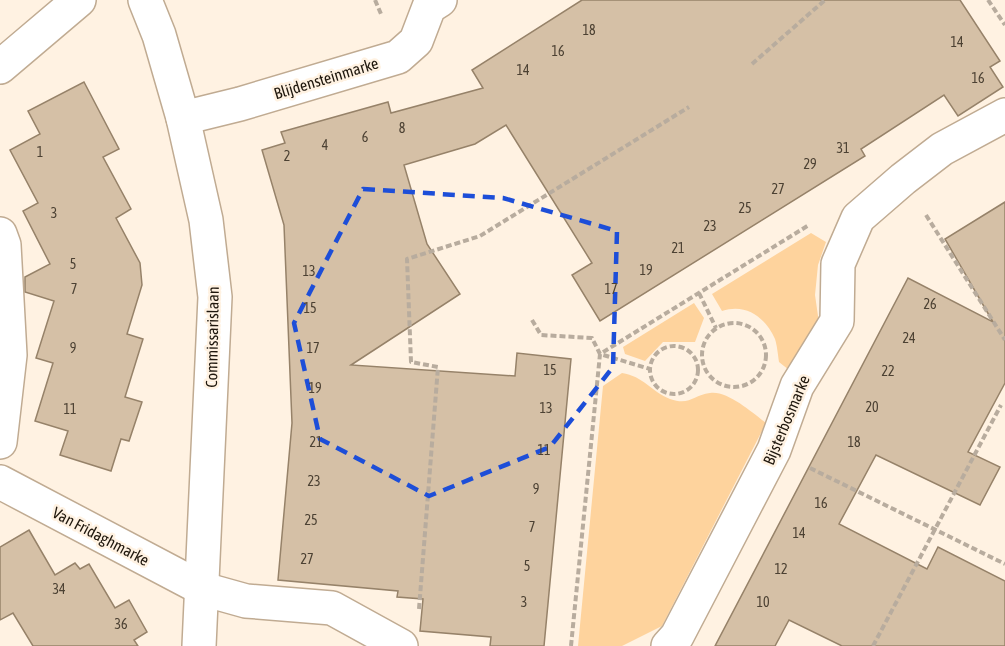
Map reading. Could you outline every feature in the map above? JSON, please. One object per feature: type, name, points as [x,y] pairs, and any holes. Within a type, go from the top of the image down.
[{"type":"street","points":[[0,67],[79,0]]},
{"type":"street","name":"Commissarislaan","points":[[145,0],[159,35],[183,118],[206,220],[215,297],[199,646]]},
{"type":"street","name":"Blijdensteinmarke","points":[[183,118],[240,104],[398,57],[416,41],[429,7],[440,0]]},
{"type":"street","name":"Bijsterbosmarke","points":[[668,646],[676,636],[774,450],[797,386],[837,321],[838,264],[858,218],[903,178],[942,149],[1005,115]]},
{"type":"street","points":[[0,234],[4,244],[10,355],[0,442]]},
{"type":"street","name":"Van Fridaghmarke","points":[[0,482],[203,590],[246,601],[332,608],[401,646]]},
{"type":"path","points":[[752,64],[825,0]]},
{"type":"path","points":[[988,0],[1005,26]]},
{"type":"path","points":[[418,611],[438,367],[411,362],[407,259],[480,236],[689,108]]},
{"type":"path","points":[[903,178],[1005,340]]},
{"type":"path","points":[[600,354],[809,225],[858,218]]},
{"type":"path","points":[[699,293],[716,328]]},
{"type":"path","points":[[532,320],[541,335],[592,338],[600,354],[571,646]]},
{"type":"path","points":[[736,322],[754,329],[762,338],[766,357],[764,367],[758,376],[740,387],[729,387],[710,375],[704,367],[702,356],[703,345],[708,335],[716,328],[736,322]]},
{"type":"path","points":[[669,347],[685,349],[696,359],[698,375],[689,388],[675,394],[667,393],[655,384],[650,369],[656,355],[669,347]]},
{"type":"path","points":[[600,354],[650,369]]},
{"type":"path","points":[[696,359],[702,356]]},
{"type":"path","points":[[873,646],[1000,405]]},
{"type":"path","points":[[774,450],[1005,564]]},
{"type":"highlighted area","points":[[363,189],[503,198],[617,231],[613,367],[550,447],[429,496],[320,439],[294,323]]},
{"type":"shaded area","points":[[811,233],[826,242],[818,265],[815,295],[820,330],[794,374],[779,362],[775,339],[760,318],[739,309],[722,311],[712,294]]},
{"type":"shaded area","points":[[694,303],[704,318],[695,342],[663,342],[645,361],[625,354],[623,347]]},
{"type":"shaded area","points":[[622,373],[636,377],[664,396],[677,401],[687,401],[710,393],[724,395],[766,423],[662,626],[622,646],[578,646],[603,386]]},
{"type":"building","points":[[582,0],[960,0],[1000,61],[990,67],[1003,87],[958,116],[944,95],[861,149],[865,156],[600,321],[572,275],[592,263],[506,125],[475,144],[404,165],[427,244],[460,294],[351,365],[515,376],[517,353],[571,359],[544,646],[490,646],[491,637],[420,631],[423,599],[397,597],[398,591],[278,580],[292,423],[284,225],[262,150],[285,143],[281,132],[388,102],[391,113],[483,88],[472,70]]},
{"type":"building","points":[[84,82],[119,149],[103,157],[131,209],[116,218],[140,263],[142,285],[127,334],[143,339],[125,397],[142,402],[129,441],[121,439],[111,471],[60,455],[68,431],[35,421],[53,363],[36,358],[54,301],[25,292],[25,277],[50,264],[23,211],[38,203],[10,150],[40,134],[28,111]]},
{"type":"building","points":[[1005,202],[1005,383],[968,452],[1000,467],[980,505],[876,455],[839,524],[927,569],[938,547],[1005,581],[1005,646],[842,646],[789,620],[775,646],[715,646],[908,278],[993,322],[945,239]]},
{"type":"building","points":[[29,530],[55,575],[75,563],[80,569],[89,564],[115,608],[129,600],[147,632],[134,640],[138,646],[33,646],[13,613],[0,620],[0,547]]}]
